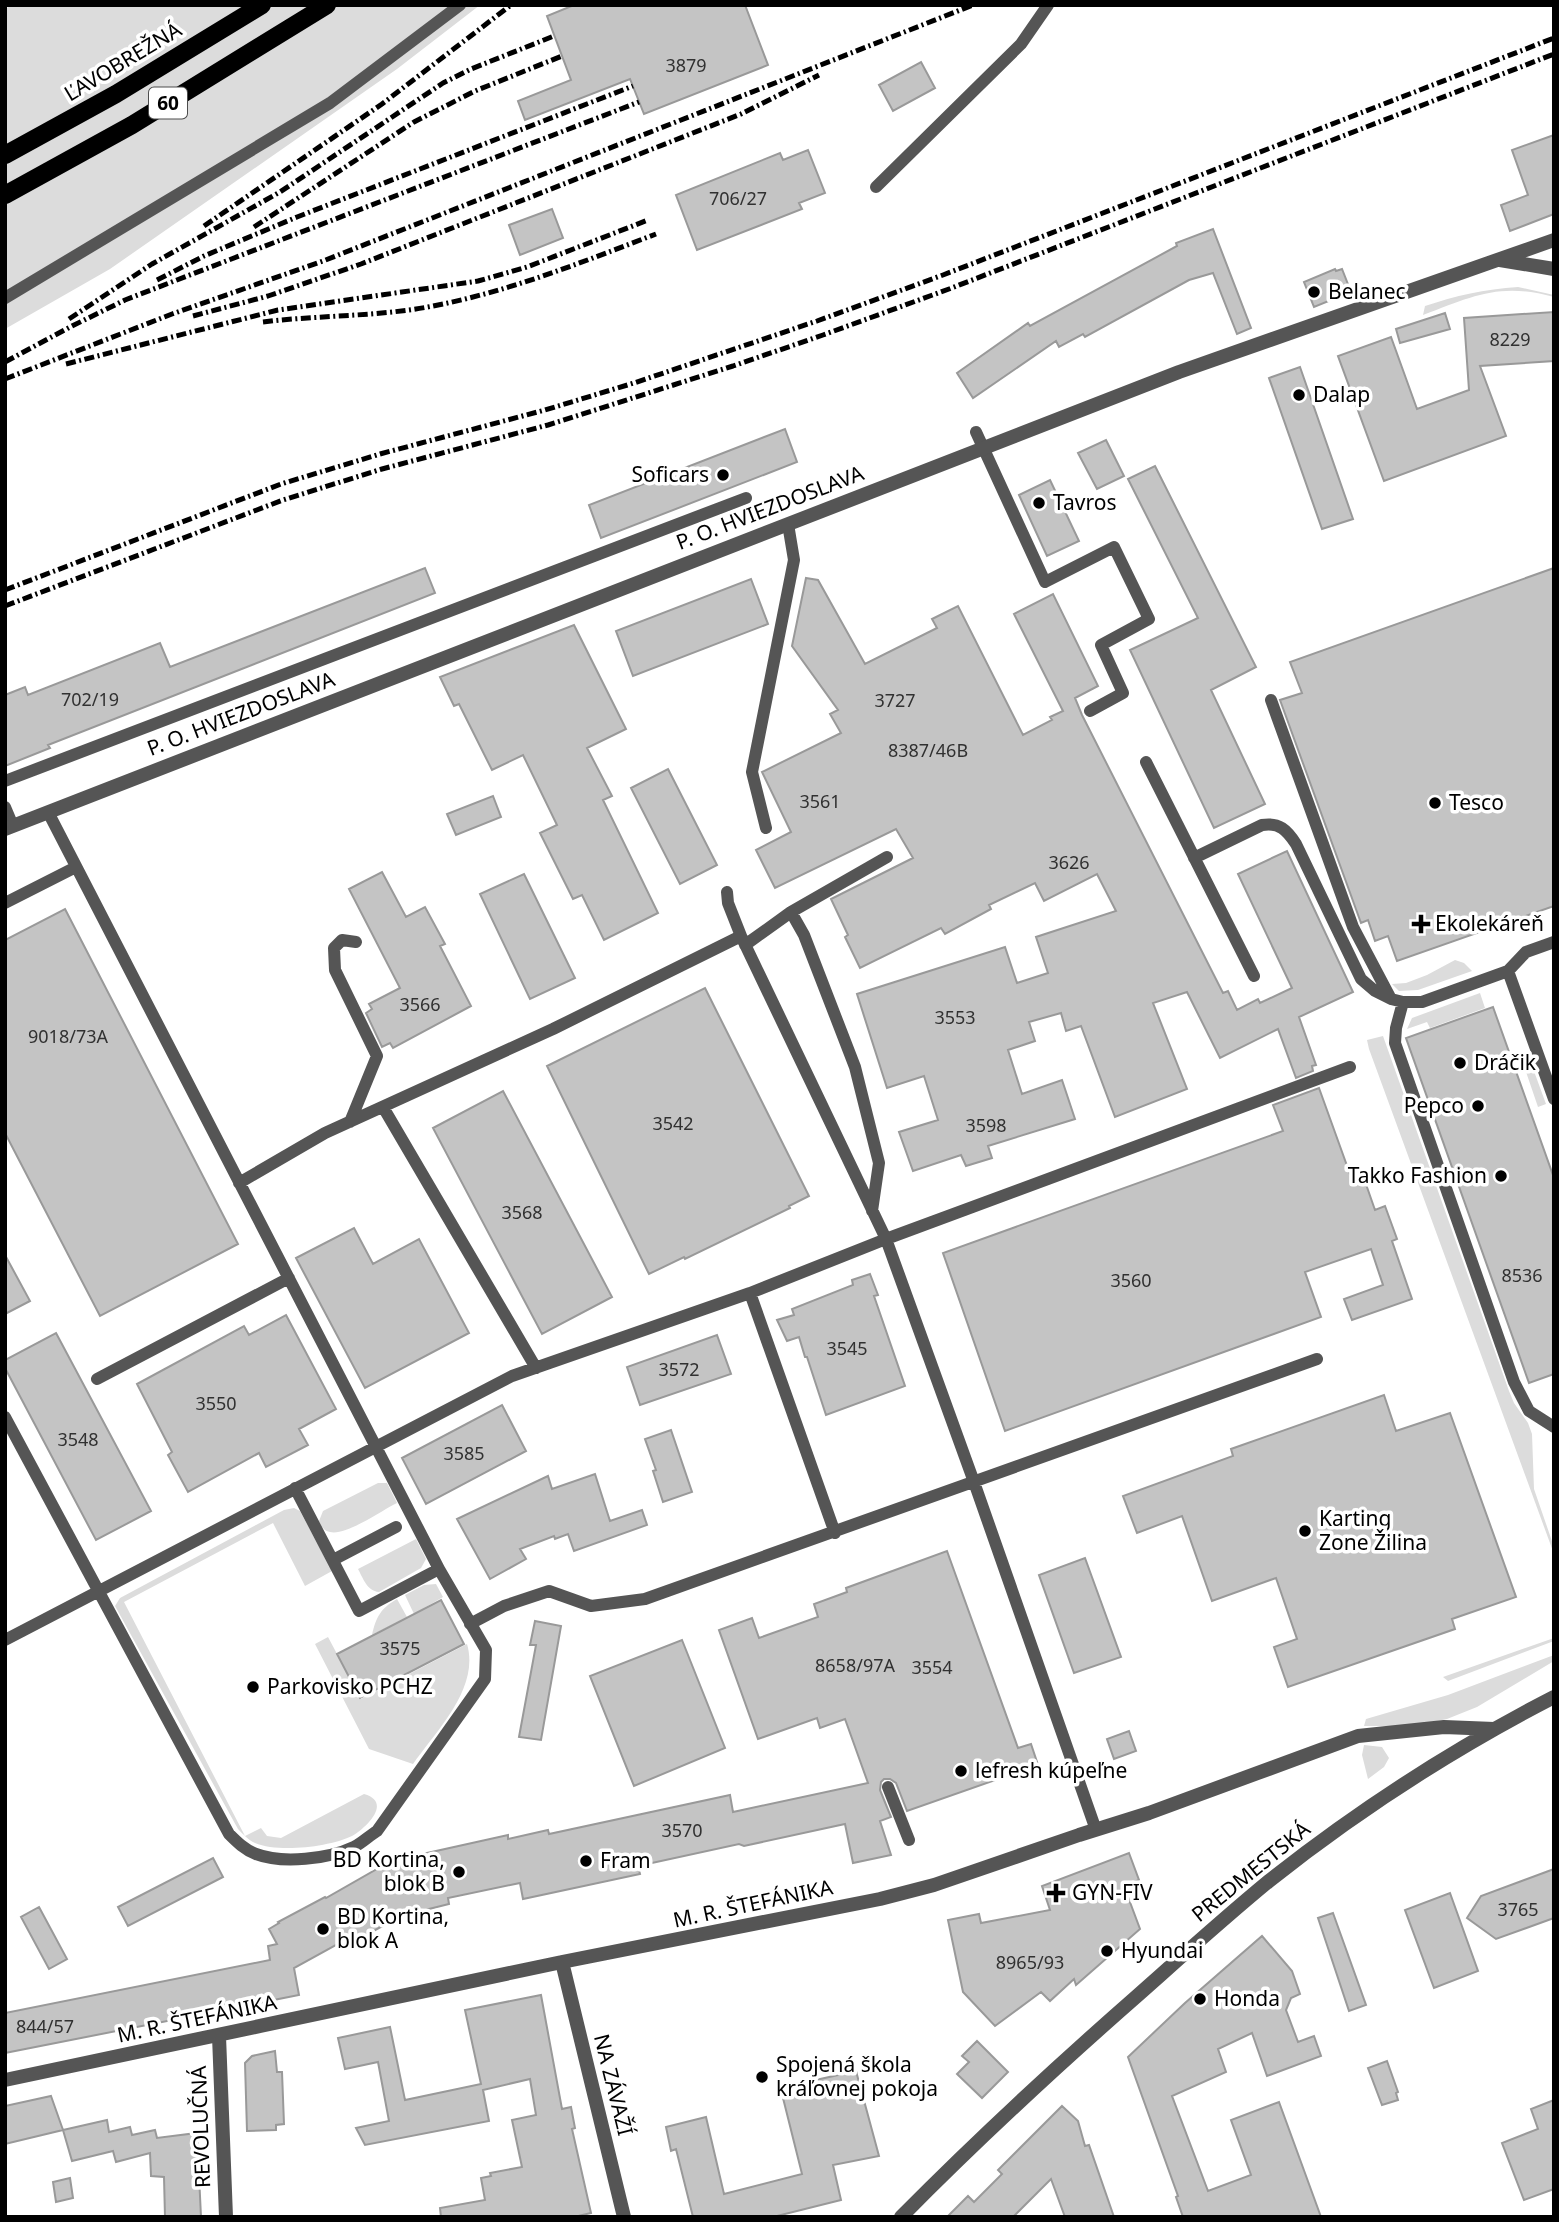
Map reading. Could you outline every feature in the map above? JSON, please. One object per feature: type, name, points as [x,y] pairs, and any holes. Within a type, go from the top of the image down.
[{"type":"main road","name":"ĽAVOBREŽNÁ","points":[[5,155],[116,93],[262,5]]},
{"type":"main road","name":"60","points":[[5,195],[132,125],[327,5]]},
{"type":"street","name":"P. O. HVIEZDOSLAVA","points":[[9,827],[1191,368],[1554,240]]},
{"type":"street","points":[[1498,260],[1554,269]]},
{"type":"street","name":"PREDMESTSKÁ","points":[[901,2217],[1049,2074],[1270,1881],[1375,1805],[1494,1729],[1554,1697]]},
{"type":"street","name":"M. R. ŠTEFÁNIKA","points":[[5,2080],[562,1962],[880,1899],[934,1885],[1149,1813],[1358,1736],[1444,1727],[1494,1729]]},
{"type":"street","name":"NA ZÁVAŽÍ","points":[[562,1962],[624,2217]]},
{"type":"street","name":"REVOLUČNÁ","points":[[219,2036],[226,2217]]},
{"type":"lane","points":[[5,298],[330,103],[460,5]]},
{"type":"lane","points":[[876,187],[1021,44],[1048,5]]},
{"type":"lane","points":[[976,432],[1045,582],[1114,547],[1149,619],[1101,645],[1123,693],[1090,711]]},
{"type":"lane","points":[[5,781],[746,498]]},
{"type":"lane","points":[[766,828],[752,772],[794,560],[788,524]]},
{"type":"lane","points":[[1271,700],[1353,927],[1397,1001],[1395,1043],[1514,1382],[1529,1410],[1554,1427]]},
{"type":"lane","points":[[1146,762],[1254,976]]},
{"type":"lane","points":[[5,807],[9,827]]},
{"type":"lane","points":[[5,1417],[229,1834],[240,1846],[256,1854],[272,1858],[315,1858],[338,1854],[356,1846],[377,1831],[485,1679],[486,1650],[439,1569],[48,812]]},
{"type":"lane","points":[[1194,858],[1262,825],[1271,823],[1284,829],[1296,844],[1361,979],[1374,991],[1397,1001],[1422,1002],[1508,971],[1525,952],[1553,943]]},
{"type":"lane","points":[[239,1183],[325,1133],[743,941],[887,857]]},
{"type":"lane","points":[[5,903],[76,867]]},
{"type":"lane","points":[[727,892],[728,903],[743,941],[886,1239],[1096,1830]]},
{"type":"lane","points":[[791,912],[804,934],[855,1067],[880,1163],[872,1212]]},
{"type":"lane","points":[[350,1122],[377,1056],[335,970],[334,948],[342,940],[356,942]]},
{"type":"lane","points":[[1508,971],[1554,1099]]},
{"type":"lane","points":[[5,1640],[512,1376],[750,1293],[886,1239],[1350,1067]]},
{"type":"lane","points":[[383,1107],[536,1368]]},
{"type":"lane","points":[[97,1379],[289,1278]]},
{"type":"lane","points":[[750,1293],[835,1533]]},
{"type":"lane","points":[[470,1625],[504,1606],[549,1591],[592,1606],[645,1599],[1317,1359]]},
{"type":"lane","points":[[295,1488],[359,1611],[439,1569]]},
{"type":"lane","points":[[333,1560],[396,1527]]},
{"type":"lane","points":[[888,1787],[909,1840]]},
{"type":"shaded area","points":[[12,5],[480,5],[397,69],[110,269],[5,329],[5,9]]},
{"type":"shaded area","points":[[1518,287],[1554,297],[1518,291],[1487,293],[1423,315],[1425,306],[1436,302],[1482,291]]},
{"type":"shaded area","points":[[1455,960],[1464,963],[1472,971],[1418,990],[1399,991],[1392,984],[1406,983],[1427,975]]},
{"type":"shaded area","points":[[1480,993],[1485,1008],[1430,1028],[1427,1022],[1407,1029],[1412,1018]]},
{"type":"shaded area","points":[[1383,1036],[1509,1391],[1532,1434],[1534,1489],[1554,1554],[1369,1049],[1367,1040]]},
{"type":"shaded area","points":[[1531,1063],[1546,1104],[1538,1107],[1524,1066]]},
{"type":"shaded area","points":[[378,1483],[387,1483],[397,1503],[344,1530],[330,1532],[323,1528],[319,1521],[323,1511]]},
{"type":"shaded area","points":[[294,1508],[300,1511],[332,1571],[305,1586],[273,1523],[124,1602],[245,1836],[238,1829],[115,1606],[120,1598],[284,1510]]},
{"type":"shaded area","points":[[416,1539],[426,1559],[421,1568],[379,1592],[368,1587],[358,1569]]},
{"type":"shaded area","points":[[436,1584],[443,1597],[414,1614],[405,1595],[424,1585]]},
{"type":"shaded area","points":[[397,1599],[407,1617],[372,1635],[380,1614]]},
{"type":"shaded area","points":[[328,1637],[361,1699],[467,1644],[469,1660],[462,1693],[444,1723],[413,1764],[369,1749],[315,1644]]},
{"type":"shaded area","points":[[1554,1638],[1554,1641],[1448,1681],[1443,1677]]},
{"type":"shaded area","points":[[1554,1655],[1554,1661],[1477,1707],[1447,1719],[1412,1726],[1364,1726],[1366,1719],[1448,1695]]},
{"type":"shaded area","points":[[1364,1745],[1382,1747],[1389,1758],[1384,1767],[1368,1779],[1362,1755]]},
{"type":"shaded area","points":[[364,1794],[376,1803],[377,1809],[370,1821],[352,1836],[342,1840],[318,1846],[277,1848],[245,1836],[261,1828],[267,1836],[281,1838]]},
{"type":"building","points":[[574,5],[745,5],[768,65],[644,114],[630,79],[525,120],[518,101],[571,80],[547,16]]},
{"type":"building","points":[[921,62],[935,88],[893,111],[879,85]]},
{"type":"building","points":[[1554,135],[1554,214],[1510,231],[1501,205],[1528,195],[1512,150]]},
{"type":"building","points":[[808,150],[825,193],[799,203],[802,209],[697,250],[676,195],[780,153],[783,160]]},
{"type":"building","points":[[552,209],[563,238],[520,255],[509,225]]},
{"type":"building","points":[[1213,229],[1251,328],[1237,334],[1213,273],[1189,280],[1085,337],[1083,334],[1059,347],[1056,341],[973,398],[957,373],[1028,323],[1030,326],[1177,246],[1176,243]]},
{"type":"building","points":[[1335,269],[1342,269],[1351,292],[1314,307],[1304,282]]},
{"type":"building","points":[[1554,312],[1554,361],[1480,366],[1506,436],[1384,481],[1338,356],[1391,337],[1417,409],[1469,390],[1464,318]]},
{"type":"building","points":[[1445,313],[1450,329],[1400,343],[1396,329]]},
{"type":"building","points":[[1300,367],[1353,519],[1322,529],[1269,378]]},
{"type":"building","points":[[785,429],[797,462],[601,538],[589,505]]},
{"type":"building","points":[[1106,440],[1124,476],[1097,489],[1078,453]]},
{"type":"building","points":[[1155,466],[1256,667],[1211,690],[1265,804],[1214,828],[1130,650],[1198,618],[1128,479]]},
{"type":"building","points":[[1050,480],[1079,541],[1047,556],[1019,495]]},
{"type":"building","points":[[425,568],[435,593],[48,745],[50,748],[5,766],[5,695],[25,687],[28,695],[160,643],[170,667]]},
{"type":"building","name":"Tesco","points":[[1554,568],[1554,906],[1397,961],[1388,936],[1375,941],[1368,920],[1361,923],[1280,700],[1302,693],[1290,662]]},
{"type":"building","points":[[806,578],[818,580],[865,664],[937,628],[932,619],[958,606],[1023,735],[1063,711],[1014,614],[1053,594],[1098,686],[1075,698],[1082,715],[1223,993],[1228,991],[1237,1010],[1258,999],[1260,1003],[1292,988],[1238,874],[1287,851],[1353,992],[1299,1017],[1316,1065],[1312,1066],[1313,1071],[1296,1078],[1278,1029],[1220,1058],[1187,992],[1153,1003],[1187,1089],[1115,1117],[1081,1026],[1066,1031],[1061,1013],[1029,1022],[1035,1041],[1008,1050],[1022,1094],[1062,1080],[1075,1119],[988,1146],[992,1158],[966,1166],[961,1155],[913,1171],[899,1132],[938,1120],[924,1076],[887,1088],[857,994],[1005,947],[1017,983],[1048,973],[1036,937],[1116,911],[1097,874],[1044,901],[1035,883],[989,905],[991,909],[945,934],[941,928],[860,968],[831,899],[913,858],[896,829],[775,888],[756,850],[791,832],[762,772],[841,733],[830,714],[838,710],[792,646]]},
{"type":"building","points":[[751,579],[768,624],[633,676],[616,631]]},
{"type":"building","points":[[574,625],[626,729],[587,748],[612,796],[603,800],[658,913],[604,940],[582,895],[573,899],[540,833],[557,825],[523,755],[492,770],[459,704],[454,706],[440,677]]},
{"type":"building","points":[[668,769],[717,865],[680,884],[631,788]]},
{"type":"building","points":[[493,796],[501,817],[456,835],[447,814]]},
{"type":"building","points":[[382,872],[406,917],[425,907],[445,944],[440,946],[471,1006],[393,1048],[390,1043],[382,1047],[366,1013],[372,1009],[369,1004],[400,988],[349,889]]},
{"type":"building","points":[[524,874],[575,978],[530,999],[480,894]]},
{"type":"building","points":[[65,909],[238,1244],[100,1316],[5,1133],[5,940]]},
{"type":"building","points":[[705,988],[809,1196],[789,1206],[790,1208],[649,1274],[547,1066]]},
{"type":"building","points":[[1493,1007],[1554,1178],[1554,1374],[1529,1383],[1406,1038]]},
{"type":"building","points":[[1319,1088],[1350,1174],[1361,1170],[1375,1210],[1385,1206],[1397,1239],[1392,1241],[1412,1299],[1352,1320],[1344,1299],[1383,1285],[1371,1249],[1305,1272],[1321,1317],[1005,1431],[943,1253],[1283,1131],[1273,1105]]},
{"type":"building","points":[[503,1091],[612,1297],[542,1334],[433,1128]]},
{"type":"building","points":[[354,1228],[373,1264],[419,1239],[469,1333],[365,1388],[296,1258]]},
{"type":"building","points":[[5,1255],[30,1301],[5,1314]]},
{"type":"building","points":[[870,1274],[878,1295],[874,1296],[905,1386],[826,1415],[799,1337],[787,1341],[777,1320],[794,1315],[792,1309],[853,1285],[852,1280]]},
{"type":"building","points":[[286,1315],[336,1409],[299,1429],[308,1445],[266,1467],[259,1453],[188,1492],[168,1455],[172,1452],[137,1384],[244,1326],[249,1335]]},
{"type":"building","points":[[56,1333],[151,1511],[96,1540],[5,1368],[5,1360]]},
{"type":"building","points":[[717,1335],[731,1374],[640,1405],[627,1367]]},
{"type":"building","points":[[1384,1395],[1396,1431],[1450,1413],[1516,1597],[1452,1619],[1455,1629],[1288,1687],[1274,1647],[1297,1639],[1276,1578],[1212,1601],[1182,1516],[1137,1533],[1123,1496],[1233,1456],[1231,1449]]},
{"type":"building","points":[[502,1405],[526,1451],[426,1504],[402,1458]]},
{"type":"building","points":[[671,1430],[692,1492],[663,1502],[645,1439]]},
{"type":"building","points":[[595,1474],[610,1521],[642,1510],[647,1525],[574,1551],[568,1534],[555,1539],[554,1536],[520,1549],[526,1559],[490,1579],[457,1519],[548,1476],[552,1489]]},
{"type":"building","points":[[947,1551],[1018,1748],[1031,1744],[1038,1765],[907,1811],[896,1783],[884,1779],[880,1790],[891,1817],[880,1821],[891,1855],[853,1863],[845,1824],[638,1866],[640,1874],[523,1899],[520,1883],[448,1898],[449,1904],[401,1916],[346,1946],[343,1941],[294,1968],[299,1995],[5,2053],[5,2013],[270,1960],[268,1946],[277,1944],[269,1929],[391,1861],[508,1835],[508,1839],[548,1830],[549,1834],[730,1795],[733,1812],[868,1783],[845,1719],[820,1728],[817,1718],[758,1739],[719,1630],[752,1618],[759,1638],[818,1617],[814,1604],[847,1592],[846,1588]]},
{"type":"building","points":[[1085,1558],[1121,1657],[1074,1673],[1039,1575]]},
{"type":"building","points":[[441,1600],[464,1644],[360,1698],[337,1654]]},
{"type":"building","points":[[535,1621],[561,1626],[541,1740],[519,1737],[536,1645],[530,1645]]},
{"type":"building","points":[[682,1640],[725,1748],[634,1786],[590,1676]]},
{"type":"building","points":[[1129,1731],[1136,1751],[1114,1759],[1107,1739]]},
{"type":"building","points":[[1129,1853],[1139,1880],[1124,1886],[1140,1929],[1076,1985],[1074,1979],[1050,2001],[1041,1992],[995,2026],[963,1992],[948,1920],[979,1914],[981,1923],[1050,1910],[1042,1886]]},
{"type":"building","points":[[213,1858],[223,1877],[128,1926],[118,1907]]},
{"type":"building","points":[[1554,1869],[1554,1918],[1496,1939],[1467,1918],[1481,1896]]},
{"type":"building","points":[[1450,1893],[1478,1971],[1434,1988],[1405,1910]]},
{"type":"building","points":[[39,1907],[67,1959],[49,1969],[21,1917]]},
{"type":"building","points":[[1333,1913],[1366,2005],[1349,2011],[1318,1918]]},
{"type":"building","points":[[1262,1936],[1292,1971],[1300,1994],[1291,1998],[1286,2010],[1298,2042],[1314,2036],[1321,2056],[1267,2076],[1252,2033],[1218,2049],[1226,2072],[1172,2096],[1208,2191],[1251,2175],[1231,2120],[1279,2102],[1321,2217],[1183,2217],[1128,2057]]},
{"type":"building","points":[[541,1995],[562,2109],[571,2107],[575,2128],[572,2129],[591,2213],[574,2217],[441,2217],[440,2208],[485,2200],[481,2178],[491,2176],[490,2173],[522,2167],[512,2120],[536,2115],[530,2079],[483,2090],[489,2121],[365,2145],[356,2128],[389,2121],[378,2062],[345,2069],[338,2038],[390,2027],[405,2100],[481,2084],[465,2010]]},
{"type":"building","points":[[977,2041],[1008,2072],[982,2098],[957,2074],[969,2062],[962,2056]]},
{"type":"building","points":[[275,2051],[277,2072],[282,2072],[284,2124],[276,2125],[276,2130],[247,2131],[245,2063],[252,2056]]},
{"type":"building","points":[[1387,2061],[1398,2092],[1398,2100],[1382,2105],[1368,2068]]},
{"type":"building","points":[[856,2071],[879,2156],[833,2165],[841,2200],[773,2217],[693,2217],[676,2149],[671,2151],[666,2127],[706,2117],[724,2194],[802,2174],[783,2098],[792,2096],[789,2086]]},
{"type":"building","points":[[51,2096],[63,2130],[5,2144],[5,2106]]},
{"type":"building","points":[[1554,2100],[1554,2189],[1524,2200],[1502,2143],[1538,2129],[1531,2109]]},
{"type":"building","points":[[1062,2106],[1078,2121],[1085,2146],[1089,2145],[1114,2217],[1065,2217],[1051,2179],[1013,2217],[947,2217],[968,2196],[974,2202],[1002,2174],[998,2170]]},
{"type":"building","points":[[107,2120],[109,2132],[130,2127],[132,2135],[155,2130],[157,2138],[197,2133],[201,2217],[165,2217],[164,2177],[151,2176],[150,2153],[116,2162],[113,2151],[72,2161],[63,2130]]},
{"type":"building","points":[[70,2178],[73,2198],[56,2202],[53,2182]]},
{"type":"railway","points":[[204,226],[382,104],[511,5]]},
{"type":"railway","points":[[5,379],[172,314],[323,261],[973,5]]},
{"type":"railway","points":[[69,319],[152,264],[280,192],[443,83],[554,36]]},
{"type":"railway","points":[[5,590],[281,484],[634,383],[817,321],[943,275],[1554,38]]},
{"type":"railway","points":[[5,606],[283,500],[382,469],[548,425],[823,335],[949,289],[1554,54]]},
{"type":"railway","points":[[254,227],[414,122],[475,91],[562,56]]},
{"type":"railway","points":[[193,316],[268,296],[361,264],[741,114],[819,75]]},
{"type":"railway","points":[[157,280],[204,256],[297,217],[633,86]]},
{"type":"railway","points":[[5,362],[125,300],[639,102]]},
{"type":"railway","points":[[66,364],[278,310],[478,281],[527,267],[648,220]]},
{"type":"railway","points":[[263,322],[391,312],[462,300],[546,275],[656,234]]},
{"type":"place","name":"Belanec","points":[[1314,292]]},
{"type":"place","name":"Dalap","points":[[1299,395]]},
{"type":"place","name":"Soficars","points":[[723,475]]},
{"type":"place","name":"Tavros","points":[[1039,503]]},
{"type":"place","name":"Tesco","points":[[1435,803]]},
{"type":"place","name":"Ekolekáreň","points":[[1421,924]]},
{"type":"place","name":"Dráčik","points":[[1460,1063]]},
{"type":"place","name":"Pepco","points":[[1478,1106]]},
{"type":"place","name":"Takko Fashion","points":[[1501,1176]]},
{"type":"place","name":"Karting Zone Žilina","points":[[1305,1531]]},
{"type":"place","name":"Parkovisko PCHZ","points":[[253,1687]]},
{"type":"place","name":"lefresh kúpeľne","points":[[961,1771]]},
{"type":"place","name":"Fram","points":[[586,1861]]},
{"type":"place","name":"BD Kortina, blok B","points":[[459,1872]]},
{"type":"place","name":"GYN-FIV","points":[[1056,1893]]},
{"type":"place","name":"BD Kortina, blok A","points":[[323,1929]]},
{"type":"place","name":"Hyundai","points":[[1107,1951]]},
{"type":"place","name":"Honda","points":[[1200,1999]]},
{"type":"place","name":"Spojená škola kráľovnej pokoja","points":[[762,2077]]}]
